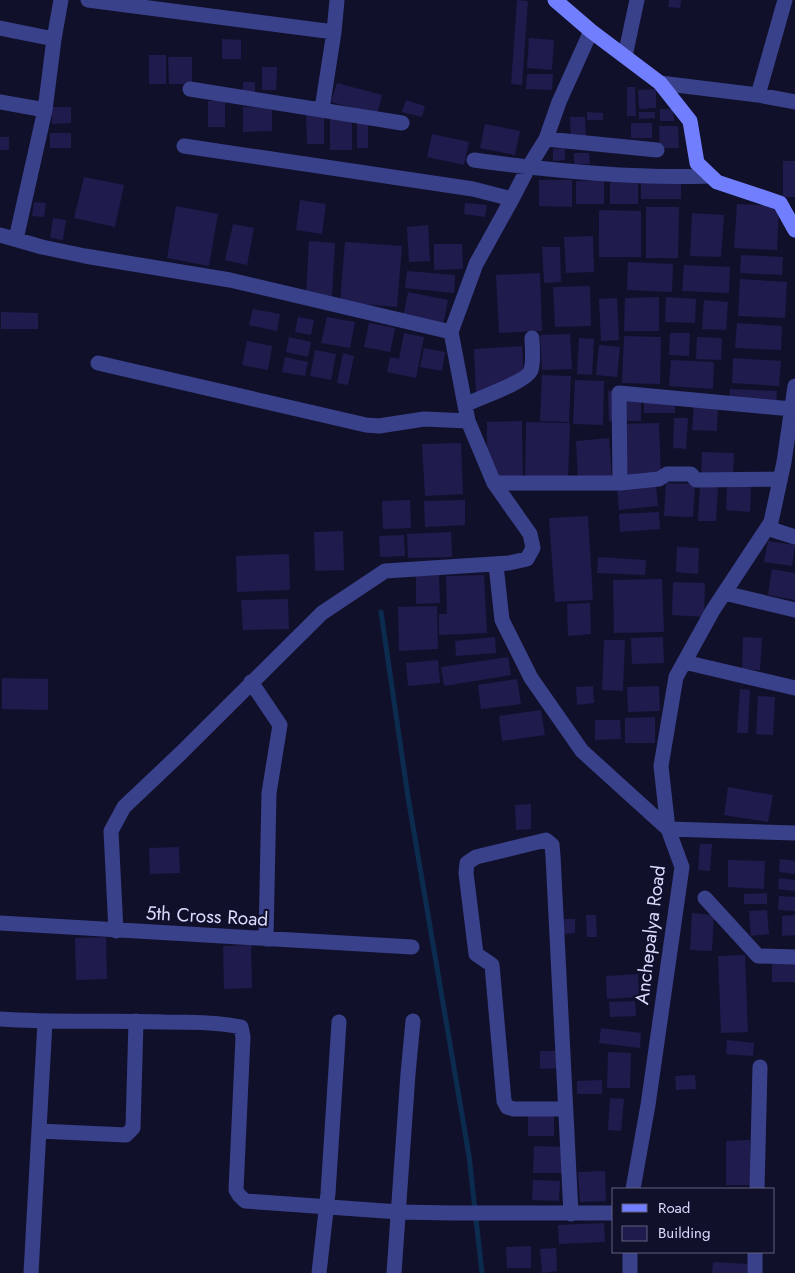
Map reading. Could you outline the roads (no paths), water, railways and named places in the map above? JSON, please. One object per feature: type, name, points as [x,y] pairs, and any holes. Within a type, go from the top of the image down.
[{"type":"street","points":[[16,239],[45,110],[54,38],[62,0]]},
{"type":"street","points":[[88,0],[334,32]]},
{"type":"street","points":[[322,110],[337,0]]},
{"type":"street","points":[[555,0],[591,31],[660,83],[690,121],[697,162],[710,176],[717,182],[780,203],[795,230]]},
{"type":"street","points":[[625,56],[637,0]]},
{"type":"street","points":[[758,95],[785,0]]},
{"type":"street","points":[[0,28],[54,38]]},
{"type":"street","points":[[116,930],[111,831],[124,807],[322,613],[385,571],[496,565],[527,559],[534,548],[530,534],[494,483],[468,421],[451,332],[476,264],[546,138],[559,102],[591,31]]},
{"type":"street","points":[[660,83],[758,95],[795,102]]},
{"type":"street","points":[[190,89],[402,123]]},
{"type":"street","points":[[0,102],[45,110]]},
{"type":"street","points":[[546,138],[656,150]]},
{"type":"street","points":[[184,146],[473,189],[512,199]]},
{"type":"street","points":[[474,160],[528,168],[665,178],[710,176]]},
{"type":"street","points":[[0,235],[42,247],[85,256],[230,280],[451,332]]},
{"type":"street","points":[[465,405],[505,388],[527,376],[531,371],[532,338]]},
{"type":"street","points":[[98,363],[366,425],[379,426],[424,418],[468,421]]},
{"type":"street","name":"Anchepalya Road","points":[[634,1188],[682,867],[668,829],[661,766],[676,677],[724,594],[771,522],[795,386]]},
{"type":"street","points":[[620,483],[618,393],[792,409]]},
{"type":"street","points":[[494,483],[620,483],[659,479],[667,474],[691,474],[696,480],[780,479]]},
{"type":"street","points":[[767,528],[795,537]]},
{"type":"street","points":[[496,565],[502,620],[531,678],[582,751],[668,829],[795,833]]},
{"type":"street","points":[[724,594],[795,610]]},
{"type":"street","points":[[684,662],[795,688]]},
{"type":"street","points":[[251,682],[280,725],[270,793],[266,939]]},
{"type":"street","points":[[566,1109],[514,1109],[507,1107],[504,1101],[492,965],[476,954],[466,873],[468,863],[476,857],[546,840],[552,845],[553,856],[566,1109],[571,1214]]},
{"type":"street","points":[[705,898],[758,956],[795,956]]},
{"type":"street","name":"5th Cross Road","points":[[0,923],[412,947]]},
{"type":"street","points":[[0,1019],[45,1022],[202,1022],[240,1027],[243,1036],[236,1190],[239,1196],[246,1200],[399,1212],[612,1214]]},
{"type":"street","points":[[39,1131],[126,1135],[133,1128],[136,1021]]},
{"type":"street","points":[[394,1273],[413,1021]]},
{"type":"street","points":[[31,1273],[45,1022]]},
{"type":"street","points":[[319,1273],[328,1193],[339,1022]]},
{"type":"street","points":[[757,1188],[760,1066]]},
{"type":"street","points":[[630,1253],[630,1273]]},
{"type":"street","points":[[755,1253],[755,1273]]},
{"type":"waterway","points":[[381,612],[408,797],[469,1156],[482,1273]]}]
